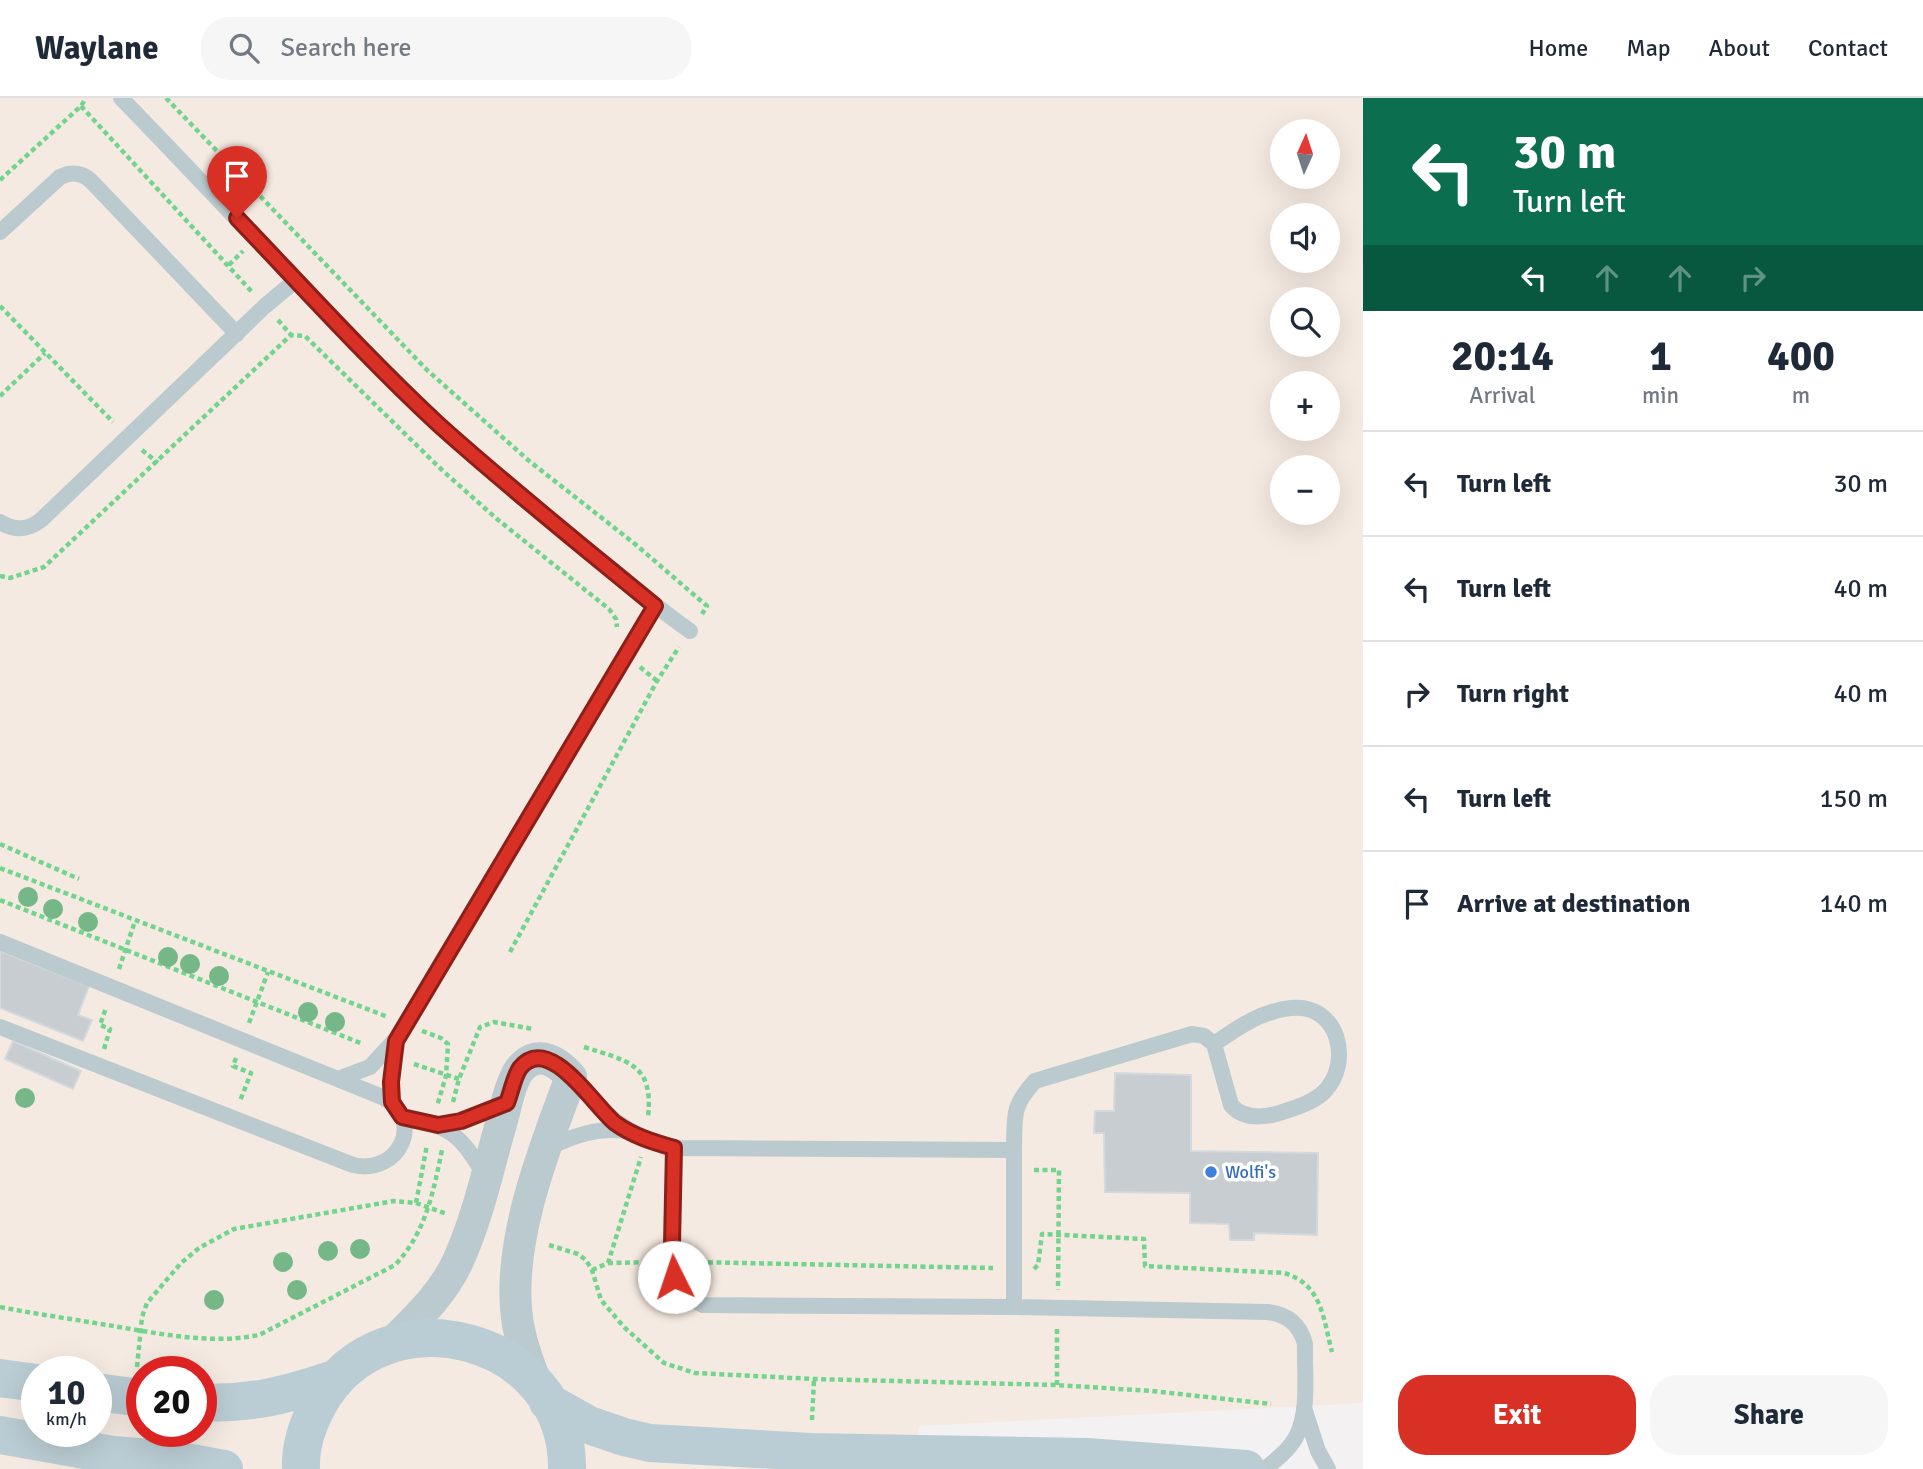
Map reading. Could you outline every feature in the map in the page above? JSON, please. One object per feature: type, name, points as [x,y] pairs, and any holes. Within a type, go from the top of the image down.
[{"type":"main road","points":[[301,1469],[305,1437],[312,1415],[337,1378],[353,1364],[391,1344],[432,1337],[471,1342],[507,1359],[543,1394],[589,1425],[650,1443],[811,1452],[1087,1457],[1246,1469]]},
{"type":"main road","points":[[0,1378],[21,1381]]},
{"type":"main road","points":[[217,1402],[248,1402],[272,1398],[337,1378]]},
{"type":"main road","points":[[543,1394],[564,1441],[567,1469]]},
{"type":"main road","points":[[0,1435],[113,1455],[175,1460],[224,1469]]},
{"type":"street","points":[[391,1344],[430,1304],[449,1279],[467,1238],[520,1068],[534,1058],[542,1057],[555,1062],[571,1077],[546,1149],[516,1262],[517,1316],[521,1337],[543,1394]]},
{"type":"lane","points":[[121,98],[295,281],[437,422],[529,503],[655,606],[690,631]]},
{"type":"lane","points":[[0,232],[60,177],[67,173],[82,174],[237,334]]},
{"type":"lane","points":[[0,523],[22,529],[36,524],[265,306],[295,281]]},
{"type":"lane","points":[[338,1079],[370,1067],[391,1050],[655,606]]},
{"type":"lane","points":[[0,942],[392,1102]]},
{"type":"lane","points":[[1014,1307],[1015,1110],[1020,1097],[1035,1082],[1192,1034],[1204,1037],[1213,1044],[1231,1105],[1235,1110],[1250,1115],[1270,1115],[1315,1099],[1331,1083],[1337,1066],[1338,1046],[1334,1028],[1325,1017],[1313,1011],[1293,1008],[1272,1012],[1247,1023],[1213,1044]]},
{"type":"lane","points":[[0,1027],[362,1167],[381,1164],[396,1153],[404,1136],[402,1117],[392,1102],[391,1050]]},
{"type":"lane","points":[[571,1077],[601,1111],[629,1132],[674,1148],[1014,1150]]},
{"type":"lane","points":[[442,1127],[507,1103]]},
{"type":"lane","points":[[402,1117],[442,1127],[469,1149],[485,1176]]},
{"type":"lane","points":[[546,1149],[594,1130],[629,1132]]},
{"type":"lane","points":[[674,1148],[672,1262],[678,1287],[684,1295],[703,1305],[1014,1307],[1278,1313],[1296,1324],[1305,1344],[1304,1408],[1296,1436],[1265,1469]]},
{"type":"lane","points":[[1304,1408],[1318,1451],[1328,1469]]},
{"type":"path","points":[[0,180],[81,106],[86,98]]},
{"type":"path","points":[[166,98],[427,370],[528,460],[635,544],[707,606],[657,681],[510,952]]},
{"type":"path","points":[[81,106],[291,335]]},
{"type":"path","points":[[0,306],[128,438],[158,463]]},
{"type":"path","points":[[0,576],[10,578],[44,567],[158,463],[291,335],[305,335],[452,479],[497,519],[609,609],[616,619],[614,638]]},
{"type":"path","points":[[0,396],[46,353]]},
{"type":"path","points":[[0,844],[79,879]]},
{"type":"path","points":[[0,868],[406,1024]]},
{"type":"path","points":[[0,901],[391,1050],[459,1079]]},
{"type":"path","points":[[0,1307],[141,1331],[234,1340],[259,1335],[395,1265],[407,1252],[430,1208],[442,1127]]},
{"type":"path","points":[[1014,1171],[1059,1170],[1057,1385]]},
{"type":"path","points":[[141,1331],[146,1303],[181,1263],[216,1238],[234,1229],[257,1224],[394,1202]]},
{"type":"path","points":[[608,1263],[672,1262]]},
{"type":"path","points":[[601,1300],[624,1327],[664,1363],[680,1370],[714,1375],[814,1379],[1057,1385],[1176,1393],[1271,1404]]},
{"type":"path","points":[[811,1452],[814,1379]]},
{"type":"sand","points":[[0,98],[1363,98],[1363,1403],[920,1426],[908,1469],[0,1469]]},
{"type":"building","points":[[0,951],[89,986],[78,1015],[92,1020],[83,1041],[0,1008]]},
{"type":"building","points":[[13,1041],[81,1071],[73,1089],[5,1059]]},
{"type":"building","name":"Wolfi's","points":[[1115,1073],[1191,1075],[1191,1151],[1318,1153],[1317,1235],[1254,1233],[1254,1240],[1230,1240],[1229,1224],[1190,1223],[1190,1193],[1105,1192],[1104,1133],[1094,1133],[1095,1111],[1114,1111]]},
{"type":"place","name":"Wolfi's","points":[[1211,1172]]},
{"type":"route","points":[[237,218],[295,281],[437,422],[529,503],[655,606],[396,1041],[391,1082],[392,1102],[402,1117],[438,1125],[461,1121],[507,1103],[520,1068],[534,1058],[542,1057],[555,1062],[596,1106],[617,1124],[646,1140],[674,1148],[674,1277]]}]
